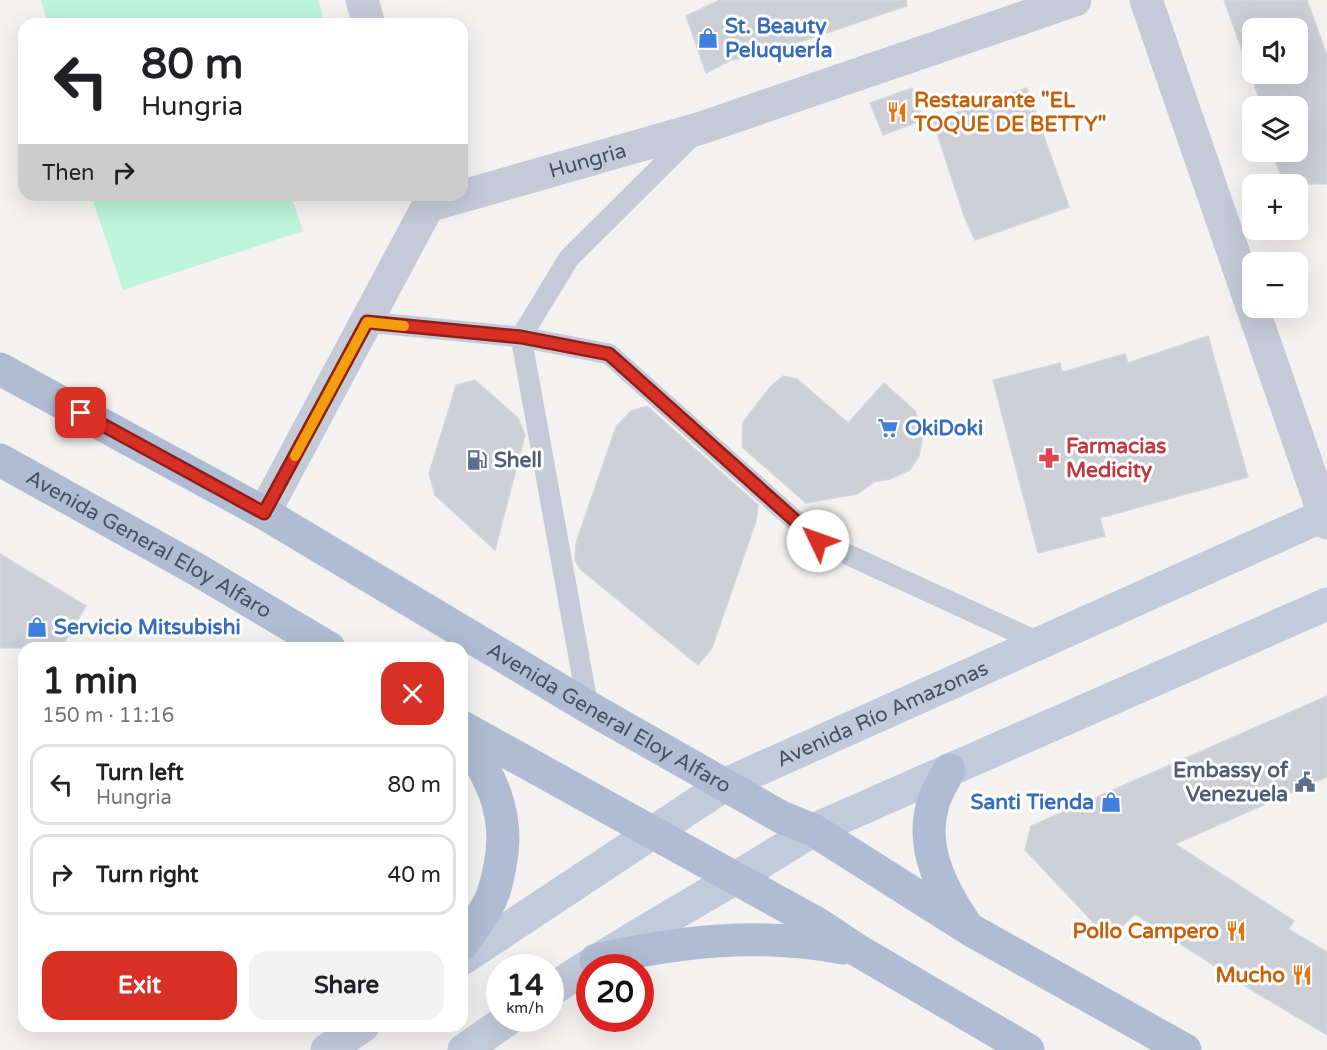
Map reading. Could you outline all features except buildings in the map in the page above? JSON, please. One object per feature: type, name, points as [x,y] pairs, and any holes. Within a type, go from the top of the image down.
[{"type":"main road","name":"Avenida General Eloy Alfaro","points":[[0,369],[264,513],[588,707],[781,817],[813,830],[971,930],[1185,1050]]},
{"type":"main road","name":"Avenida General Eloy Alfaro","points":[[0,460],[195,569],[318,642]]},
{"type":"main road","name":"Avenida Río Amazonas","points":[[468,955],[726,784],[1038,642],[1326,518]]},
{"type":"main road","points":[[607,954],[739,879],[813,830],[1327,604]]},
{"type":"main road","points":[[468,730],[818,924],[1028,1050]]},
{"type":"main road","points":[[468,742],[487,771],[496,791],[502,812],[504,849],[497,885],[489,904],[468,935]]},
{"type":"main road","points":[[949,770],[933,803],[928,829],[939,882],[971,930]]},
{"type":"main road","points":[[622,954],[656,946],[723,939],[801,940],[858,950]]},
{"type":"main road","points":[[327,1050],[354,1032]]},
{"type":"main road","points":[[464,1050],[490,1032]]},
{"type":"street","points":[[362,0],[367,18]]},
{"type":"street","name":"Hungria","points":[[468,190],[701,128],[1076,0]]},
{"type":"street","points":[[1146,0],[1326,518]]},
{"type":"street","name":"Hungria","points":[[264,513],[367,322],[425,201]]},
{"type":"lane","points":[[588,707],[521,337],[569,258],[701,128]]},
{"type":"lane","points":[[367,322],[521,337],[609,354],[818,541],[1038,642]]},
{"type":"green space","points":[[41,0],[318,0],[323,18],[46,18]]},
{"type":"green space","points":[[93,201],[293,201],[303,231],[123,290]]},
{"type":"slow traffic","points":[[295,456],[367,322],[404,326]]},
{"type":"place","name":"St. Beauty PeluquerÍa","points":[[708,38]]},
{"type":"place","name":"Restaurante \"EL TOQUE DE BETTY\"","points":[[897,112]]},
{"type":"place","name":"OkiDoki","points":[[888,428]]},
{"type":"place","name":"Farmacias Medicity","points":[[1049,458]]},
{"type":"place","name":"Shell","points":[[477,460]]},
{"type":"place","name":"Servicio Mitsubishi","points":[[37,627]]},
{"type":"place","name":"Embassy of Venezuela","points":[[1305,782]]},
{"type":"place","name":"Santi Tienda","points":[[1111,802]]},
{"type":"place","name":"Pollo Campero","points":[[1236,931]]},
{"type":"place","name":"Mucho","points":[[1302,975]]},
{"type":"route","points":[[81,413],[264,513],[367,322],[521,337],[609,354],[818,541]]}]
